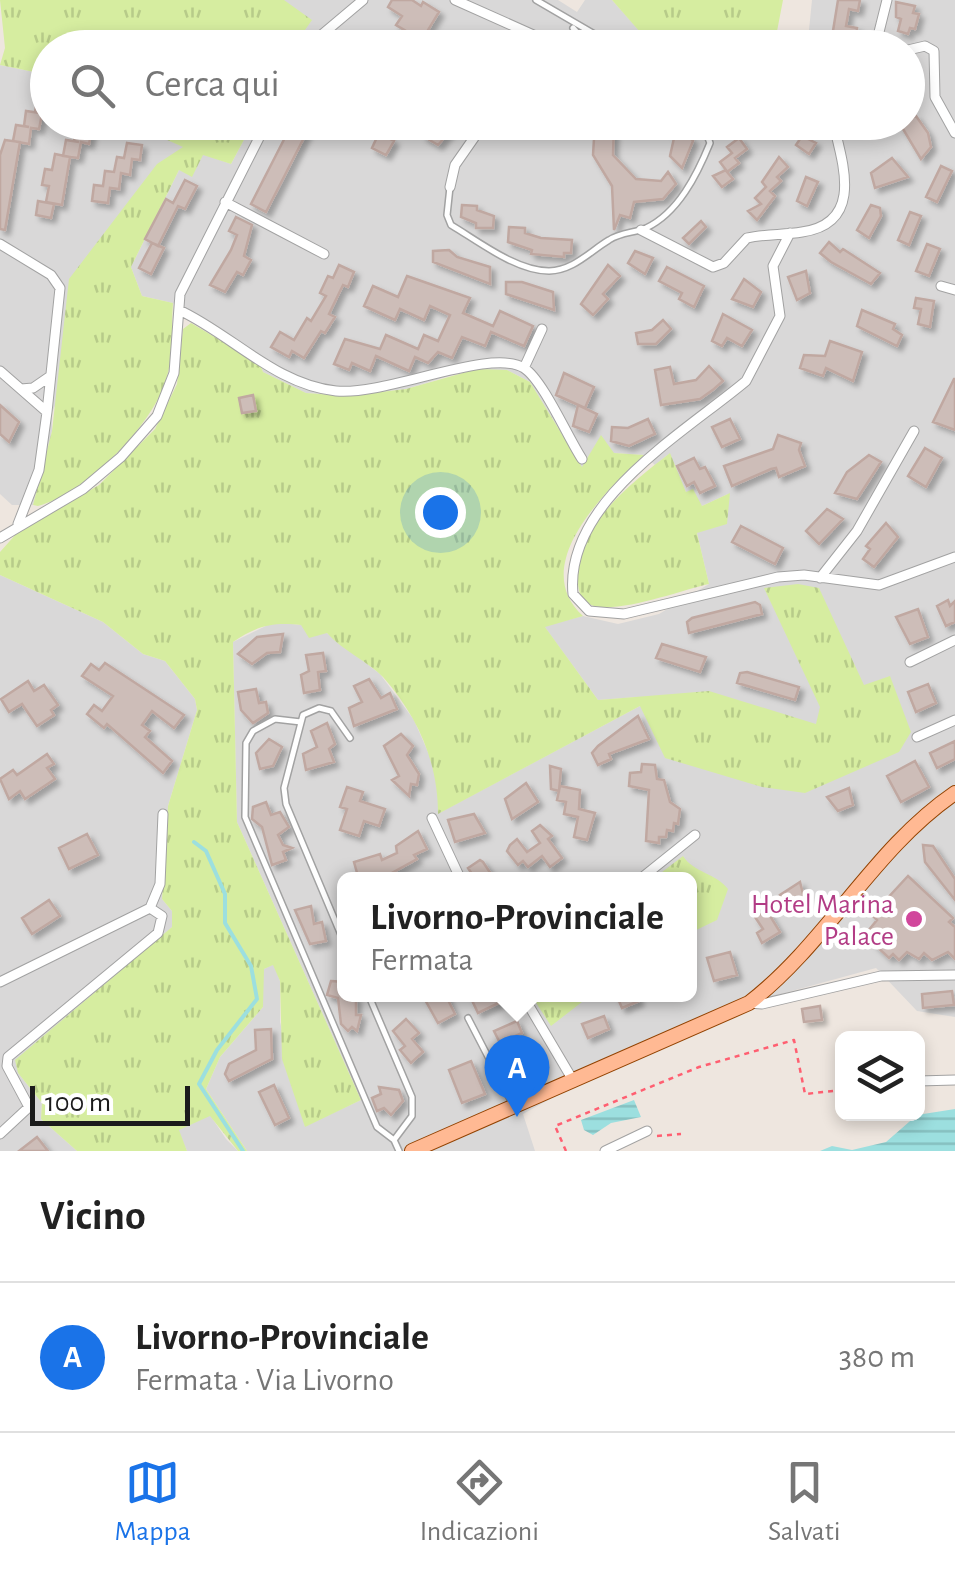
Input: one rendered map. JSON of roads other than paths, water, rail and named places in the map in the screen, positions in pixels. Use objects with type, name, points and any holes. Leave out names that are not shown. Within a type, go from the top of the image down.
[{"type":"main road","points":[[412,1151],[749,1003],[794,964],[901,841],[955,793]]},
{"type":"street","points":[[327,30],[363,0]]},
{"type":"street","points":[[454,0],[522,30]]},
{"type":"street","points":[[880,30],[887,0]]},
{"type":"street","points":[[925,46],[934,51],[936,98],[955,133]]},
{"type":"street","points":[[0,538],[18,524],[83,490],[152,422],[174,372],[180,294],[258,140]]},
{"type":"street","points":[[450,187],[454,165],[472,140]]},
{"type":"street","points":[[642,230],[712,266],[724,262],[747,238],[828,224],[842,208],[848,185],[837,140]]},
{"type":"street","points":[[225,202],[324,254]]},
{"type":"street","points":[[790,233],[772,266],[780,316],[756,364],[730,394],[618,487],[593,516],[574,561],[573,594],[589,611],[624,614],[778,577],[879,585],[955,557]]},
{"type":"street","points":[[0,244],[51,275],[60,288],[39,470],[18,524]]},
{"type":"street","points":[[941,286],[955,290]]},
{"type":"street","points":[[179,310],[279,372],[338,391],[414,382],[496,360],[524,368],[582,460]]},
{"type":"street","points":[[524,368],[542,328]]},
{"type":"street","points":[[0,370],[47,412]]},
{"type":"street","points":[[20,389],[33,388],[50,376]]},
{"type":"street","points":[[820,578],[858,531],[914,431]]},
{"type":"street","points":[[910,662],[955,640]]},
{"type":"street","points":[[916,738],[955,720]]},
{"type":"street","points":[[0,982],[150,908],[160,884],[163,814]]},
{"type":"street","points":[[432,818],[456,872]]},
{"type":"street","points":[[648,872],[695,835]]},
{"type":"street","points":[[0,1134],[29,1108],[7,1066],[8,1057],[158,933],[162,916],[150,908]]},
{"type":"street","points":[[749,1003],[762,1004],[881,976],[955,975]]},
{"type":"street","points":[[527,1002],[574,1082]]},
{"type":"street","points":[[925,1081],[955,1080]]},
{"type":"street","points":[[605,1151],[648,1134]]},
{"type":"lane","points":[[536,0],[574,30]]},
{"type":"lane","points":[[563,20],[583,30]]},
{"type":"lane","points":[[450,187],[447,215],[451,225],[510,258],[545,271],[574,265],[611,238],[642,230],[679,201],[709,140]]},
{"type":"lane","points":[[337,925],[286,804],[284,788],[301,722],[311,710],[326,709],[350,738]]},
{"type":"lane","points":[[301,722],[274,719],[253,732],[246,743],[245,818],[378,1127],[394,1140],[398,1151]]},
{"type":"lane","points":[[371,1002],[414,1109],[394,1140]]},
{"type":"lane","points":[[468,1018],[514,1108]]},
{"type":"water","points":[[634,1100],[641,1117],[611,1123],[593,1135],[584,1130],[581,1120]]},
{"type":"water","points":[[955,1109],[955,1151],[820,1151],[832,1146],[852,1150],[886,1142],[910,1121],[925,1121],[925,1114]]},
{"type":"waterway","points":[[194,842],[206,851],[225,894],[225,923],[251,966],[257,999],[217,1050],[199,1084],[243,1151]]},
{"type":"place","name":"Hotel Marina Palace","points":[[914,919]]},
{"type":"place","name":"Livorno-Provinciale","points":[[517,1117]]}]
